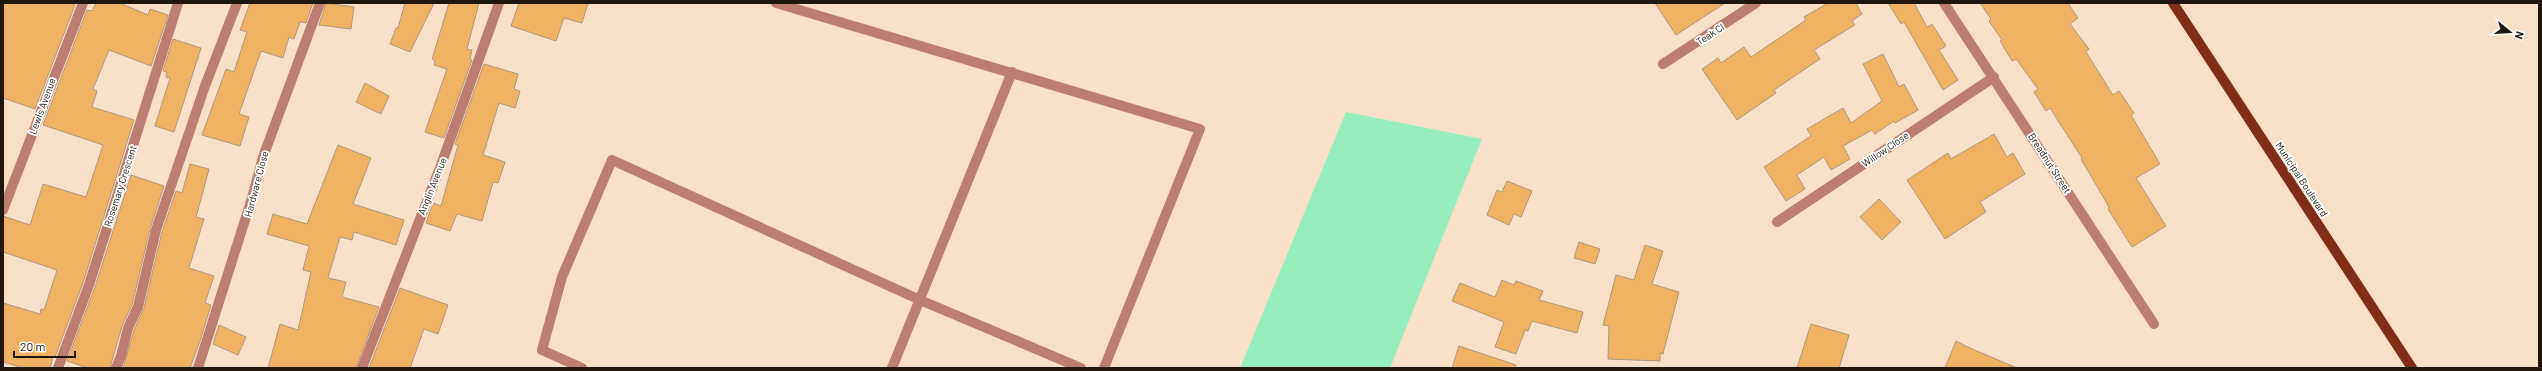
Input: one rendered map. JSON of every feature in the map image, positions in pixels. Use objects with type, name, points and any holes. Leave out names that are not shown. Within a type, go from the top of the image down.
[{"type":"main road","name":"Municipal Boulevard","points":[[2173,3],[2412,368]]},
{"type":"street","name":"Lewis Avenue","points":[[3,210],[83,3]]},
{"type":"street","name":"Rosemary Crescent","points":[[58,368],[89,285],[178,3]]},
{"type":"street","points":[[116,368],[121,356],[128,328],[138,307],[161,216],[205,86],[237,3]]},
{"type":"street","name":"Hardware Close","points":[[198,368],[250,205],[265,150],[320,3]]},
{"type":"street","name":"Anglin Avenue","points":[[362,368],[441,165],[499,3]]},
{"type":"street","points":[[776,3],[1200,129],[1104,368]]},
{"type":"street","name":"Teak Cl","points":[[1663,64],[1756,3]]},
{"type":"street","name":"Breadnut Street","points":[[1944,3],[1994,77],[2154,324]]},
{"type":"street","points":[[892,368],[1012,72]]},
{"type":"street","name":"Willow Close","points":[[1777,222],[1994,77]]},
{"type":"street","points":[[582,368],[542,350],[562,277],[612,160],[920,300],[1081,368]]},
{"type":"green space","points":[[1346,112],[1482,139],[1390,368],[1240,368]]},
{"type":"building","points":[[3,3],[68,3],[75,5],[35,109],[3,98]]},
{"type":"building","points":[[96,3],[120,3],[148,15],[150,9],[168,15],[151,66],[109,50],[93,89],[97,91],[92,107],[134,120],[83,283],[55,357],[53,357],[50,368],[23,368],[3,362],[3,303],[40,314],[41,309],[44,310],[57,270],[3,252],[3,216],[30,225],[43,184],[86,197],[103,145],[43,125],[87,10],[92,11]]},
{"type":"building","points":[[250,3],[313,3],[306,23],[300,22],[294,39],[289,37],[283,58],[261,51],[239,114],[249,117],[240,146],[202,135],[226,69],[234,72],[247,32],[240,30]]},
{"type":"building","points":[[326,3],[354,7],[351,29],[319,25]]},
{"type":"building","points":[[405,3],[434,3],[410,52],[390,44],[396,28],[398,28]]},
{"type":"building","points":[[449,3],[479,3],[467,49],[472,50],[470,59],[472,60],[444,138],[425,132],[447,69],[434,65],[435,61],[432,59]]},
{"type":"building","points":[[519,3],[588,3],[582,23],[564,18],[556,41],[511,26]]},
{"type":"building","points":[[1655,3],[1725,3],[1676,35]]},
{"type":"building","points":[[1828,3],[1856,3],[1862,14],[1852,21],[1855,25],[1814,50],[1820,59],[1774,90],[1776,93],[1737,120],[1702,69],[1718,58],[1721,63],[1744,47],[1751,57],[1806,20],[1804,17]]},
{"type":"building","points":[[1888,3],[1914,3],[1927,27],[1932,24],[1946,46],[1939,50],[1958,80],[1943,90],[1904,22],[1901,24]]},
{"type":"building","points":[[1980,3],[2068,3],[2078,18],[2070,24],[2089,49],[2086,52],[2113,95],[2119,91],[2134,113],[2131,115],[2160,164],[2136,178],[2166,226],[2132,247],[2108,209],[2109,207],[2081,159],[2082,158],[2050,108],[2046,111],[2034,92],[2038,89],[2016,59],[2012,61],[2000,41],[2002,40],[1989,21],[1991,19]]},
{"type":"building","points":[[173,39],[201,48],[174,132],[155,126],[170,78],[166,77],[167,72],[163,71]]},
{"type":"building","points":[[1883,54],[1899,87],[1904,84],[1918,110],[1895,123],[1894,121],[1875,134],[1872,130],[1843,146],[1850,159],[1831,170],[1824,157],[1797,175],[1805,189],[1786,201],[1764,167],[1811,136],[1807,129],[1843,108],[1851,123],[1882,101],[1863,64]]},
{"type":"building","points":[[484,64],[518,74],[514,89],[520,91],[515,108],[499,103],[483,155],[505,162],[498,183],[493,182],[482,221],[457,214],[450,231],[426,223],[433,203],[441,206],[458,145],[455,144]]},
{"type":"building","points":[[365,83],[389,96],[381,114],[356,102]]},
{"type":"building","points":[[1994,134],[2007,157],[2013,153],[2025,174],[1980,202],[1986,212],[1945,239],[1907,180],[1948,153],[1951,159]]},
{"type":"building","points":[[338,145],[371,158],[353,204],[404,220],[396,245],[354,232],[352,240],[340,237],[328,278],[346,282],[342,297],[379,307],[356,368],[268,368],[280,324],[298,330],[311,272],[303,270],[309,246],[267,234],[273,214],[307,224]]},
{"type":"building","points":[[190,164],[209,169],[196,217],[204,219],[189,268],[214,276],[205,303],[211,305],[201,338],[190,368],[123,368],[134,330],[144,308],[162,232],[176,191],[182,193]]},
{"type":"building","points":[[131,175],[164,186],[150,229],[132,305],[122,326],[110,368],[88,368],[67,361],[95,287]]},
{"type":"building","points":[[1507,181],[1532,191],[1521,217],[1514,214],[1509,225],[1487,215],[1497,190],[1502,192]]},
{"type":"building","points":[[1879,199],[1901,222],[1882,240],[1860,217]]},
{"type":"building","points":[[1579,242],[1600,249],[1595,264],[1574,258]]},
{"type":"building","points":[[1645,245],[1663,251],[1652,284],[1679,292],[1663,354],[1660,353],[1660,361],[1608,359],[1609,326],[1603,325],[1616,275],[1634,280]]},
{"type":"building","points":[[1502,280],[1514,285],[1516,281],[1543,291],[1539,300],[1583,312],[1577,333],[1532,321],[1528,331],[1525,330],[1516,354],[1495,347],[1504,322],[1452,301],[1460,283],[1495,297]]},
{"type":"building","points":[[400,288],[448,305],[438,334],[424,329],[410,368],[369,368]]},
{"type":"building","points":[[1811,324],[1849,335],[1839,368],[1797,368]]},
{"type":"building","points":[[219,325],[246,337],[238,355],[213,344]]},
{"type":"building","points":[[1956,341],[1970,348],[2017,368],[1945,368]]},
{"type":"building","points":[[1459,346],[1516,365],[1515,368],[1452,368]]}]
